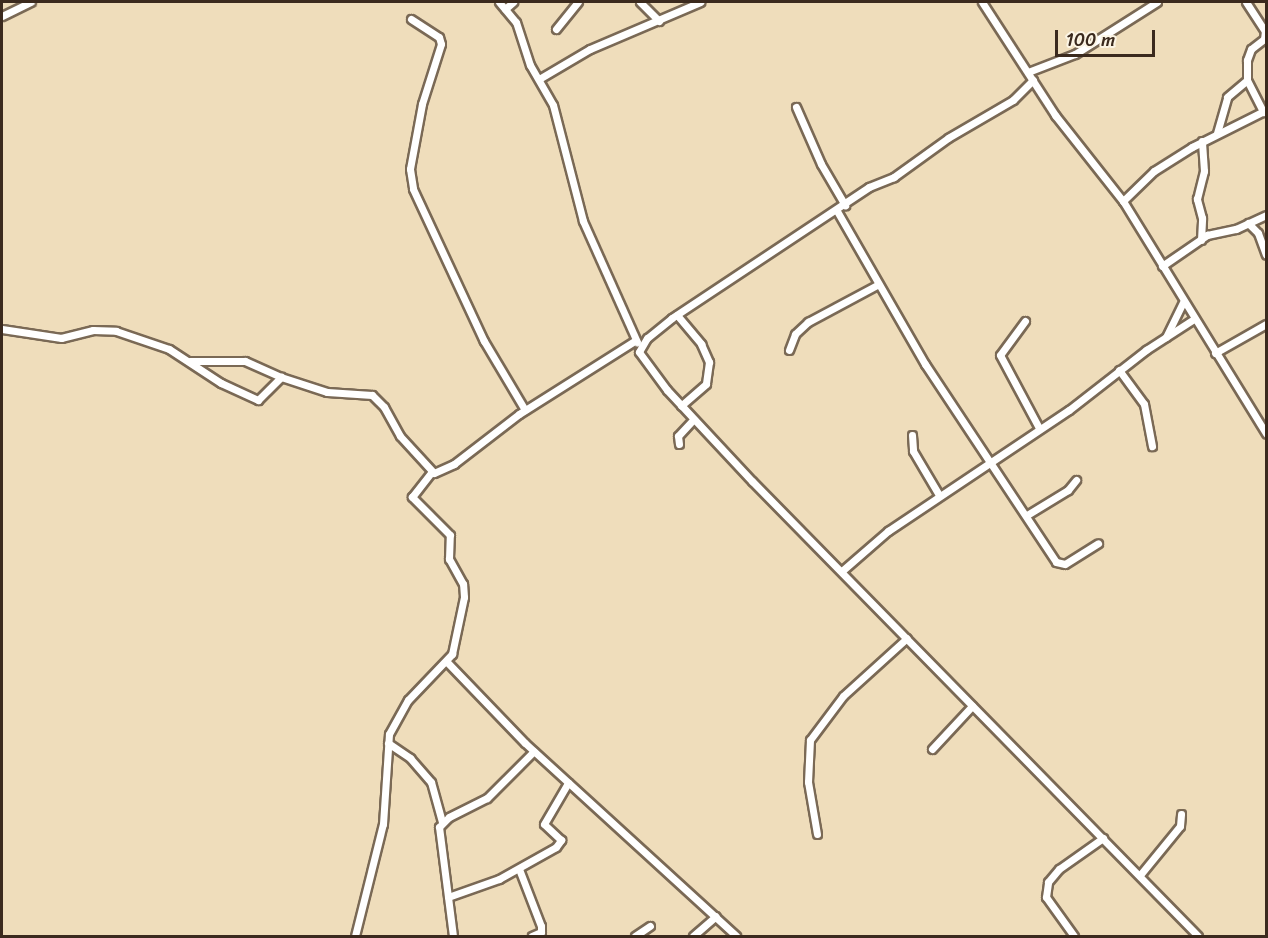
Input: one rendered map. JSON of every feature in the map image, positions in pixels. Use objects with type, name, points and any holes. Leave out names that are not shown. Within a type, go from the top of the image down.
[{"type":"street","points":[[2,16],[31,2]]},
{"type":"street","points":[[499,2],[516,22],[539,79],[553,105],[583,221],[646,366],[693,420],[843,570],[972,706],[1198,936]]},
{"type":"street","points":[[505,9],[513,2]]},
{"type":"street","points":[[556,29],[578,2]]},
{"type":"street","points":[[640,2],[659,21]]},
{"type":"street","points":[[539,79],[590,49],[659,21],[697,2]]},
{"type":"street","points":[[982,2],[1054,115],[1123,201],[1194,320],[1266,433]]},
{"type":"street","points":[[1028,72],[1083,50],[1156,2]]},
{"type":"street","points":[[1123,201],[1154,171],[1202,141],[1265,111],[1247,80],[1250,52],[1261,43],[1265,32],[1246,2]]},
{"type":"street","points":[[411,19],[439,37],[441,44],[422,104],[410,170],[412,189],[484,341],[525,410]]},
{"type":"street","points":[[355,936],[383,824],[388,743],[396,717],[408,700],[447,662],[456,641],[465,590],[448,559],[450,535],[412,497],[431,473],[454,464],[525,410],[638,344],[677,315],[845,205],[1013,100],[1033,80]]},
{"type":"street","points":[[1217,133],[1227,98],[1247,80]]},
{"type":"street","points":[[796,107],[821,164],[845,205]]},
{"type":"street","points":[[1201,240],[1202,218],[1197,199],[1204,171],[1202,141]]},
{"type":"street","points":[[837,211],[878,285],[989,460],[1060,566],[1098,543]]},
{"type":"street","points":[[1162,266],[1201,240],[1266,214]]},
{"type":"street","points":[[1248,223],[1258,232],[1266,255]]},
{"type":"street","points":[[789,350],[795,334],[808,322],[878,285]]},
{"type":"street","points":[[1166,337],[1183,302]]},
{"type":"street","points":[[677,315],[701,344],[709,362],[706,384],[681,406]]},
{"type":"street","points":[[843,570],[862,550],[939,495],[989,460],[1069,410],[1119,370],[1194,320]]},
{"type":"street","points":[[1025,321],[1000,355],[1039,428]]},
{"type":"street","points":[[1215,353],[1266,324]]},
{"type":"street","points":[[2,329],[61,338],[93,330],[116,331],[190,361],[222,383],[258,400],[281,377]]},
{"type":"street","points":[[190,361],[245,362],[318,390],[365,394],[377,398],[400,436],[431,473]]},
{"type":"street","points":[[1119,370],[1144,405],[1152,446]]},
{"type":"street","points":[[679,444],[678,436],[693,420]]},
{"type":"street","points":[[912,435],[913,451],[939,495]]},
{"type":"street","points":[[1027,515],[1068,490],[1076,480]]},
{"type":"street","points":[[817,834],[808,782],[810,740],[843,696],[907,638]]},
{"type":"street","points":[[447,662],[534,751],[716,916],[734,936]]},
{"type":"street","points":[[932,749],[972,706]]},
{"type":"street","points":[[388,743],[410,758],[431,782],[442,822],[440,853],[453,936]]},
{"type":"street","points":[[442,822],[487,798],[534,751]]},
{"type":"street","points":[[448,897],[519,869],[560,842],[544,824],[568,783]]},
{"type":"street","points":[[1140,875],[1180,826],[1180,814]]},
{"type":"street","points":[[1074,936],[1046,897],[1048,882],[1103,838]]},
{"type":"street","points":[[519,869],[541,926],[541,932],[532,936]]},
{"type":"street","points":[[693,936],[716,916]]},
{"type":"street","points":[[635,936],[650,926]]}]
